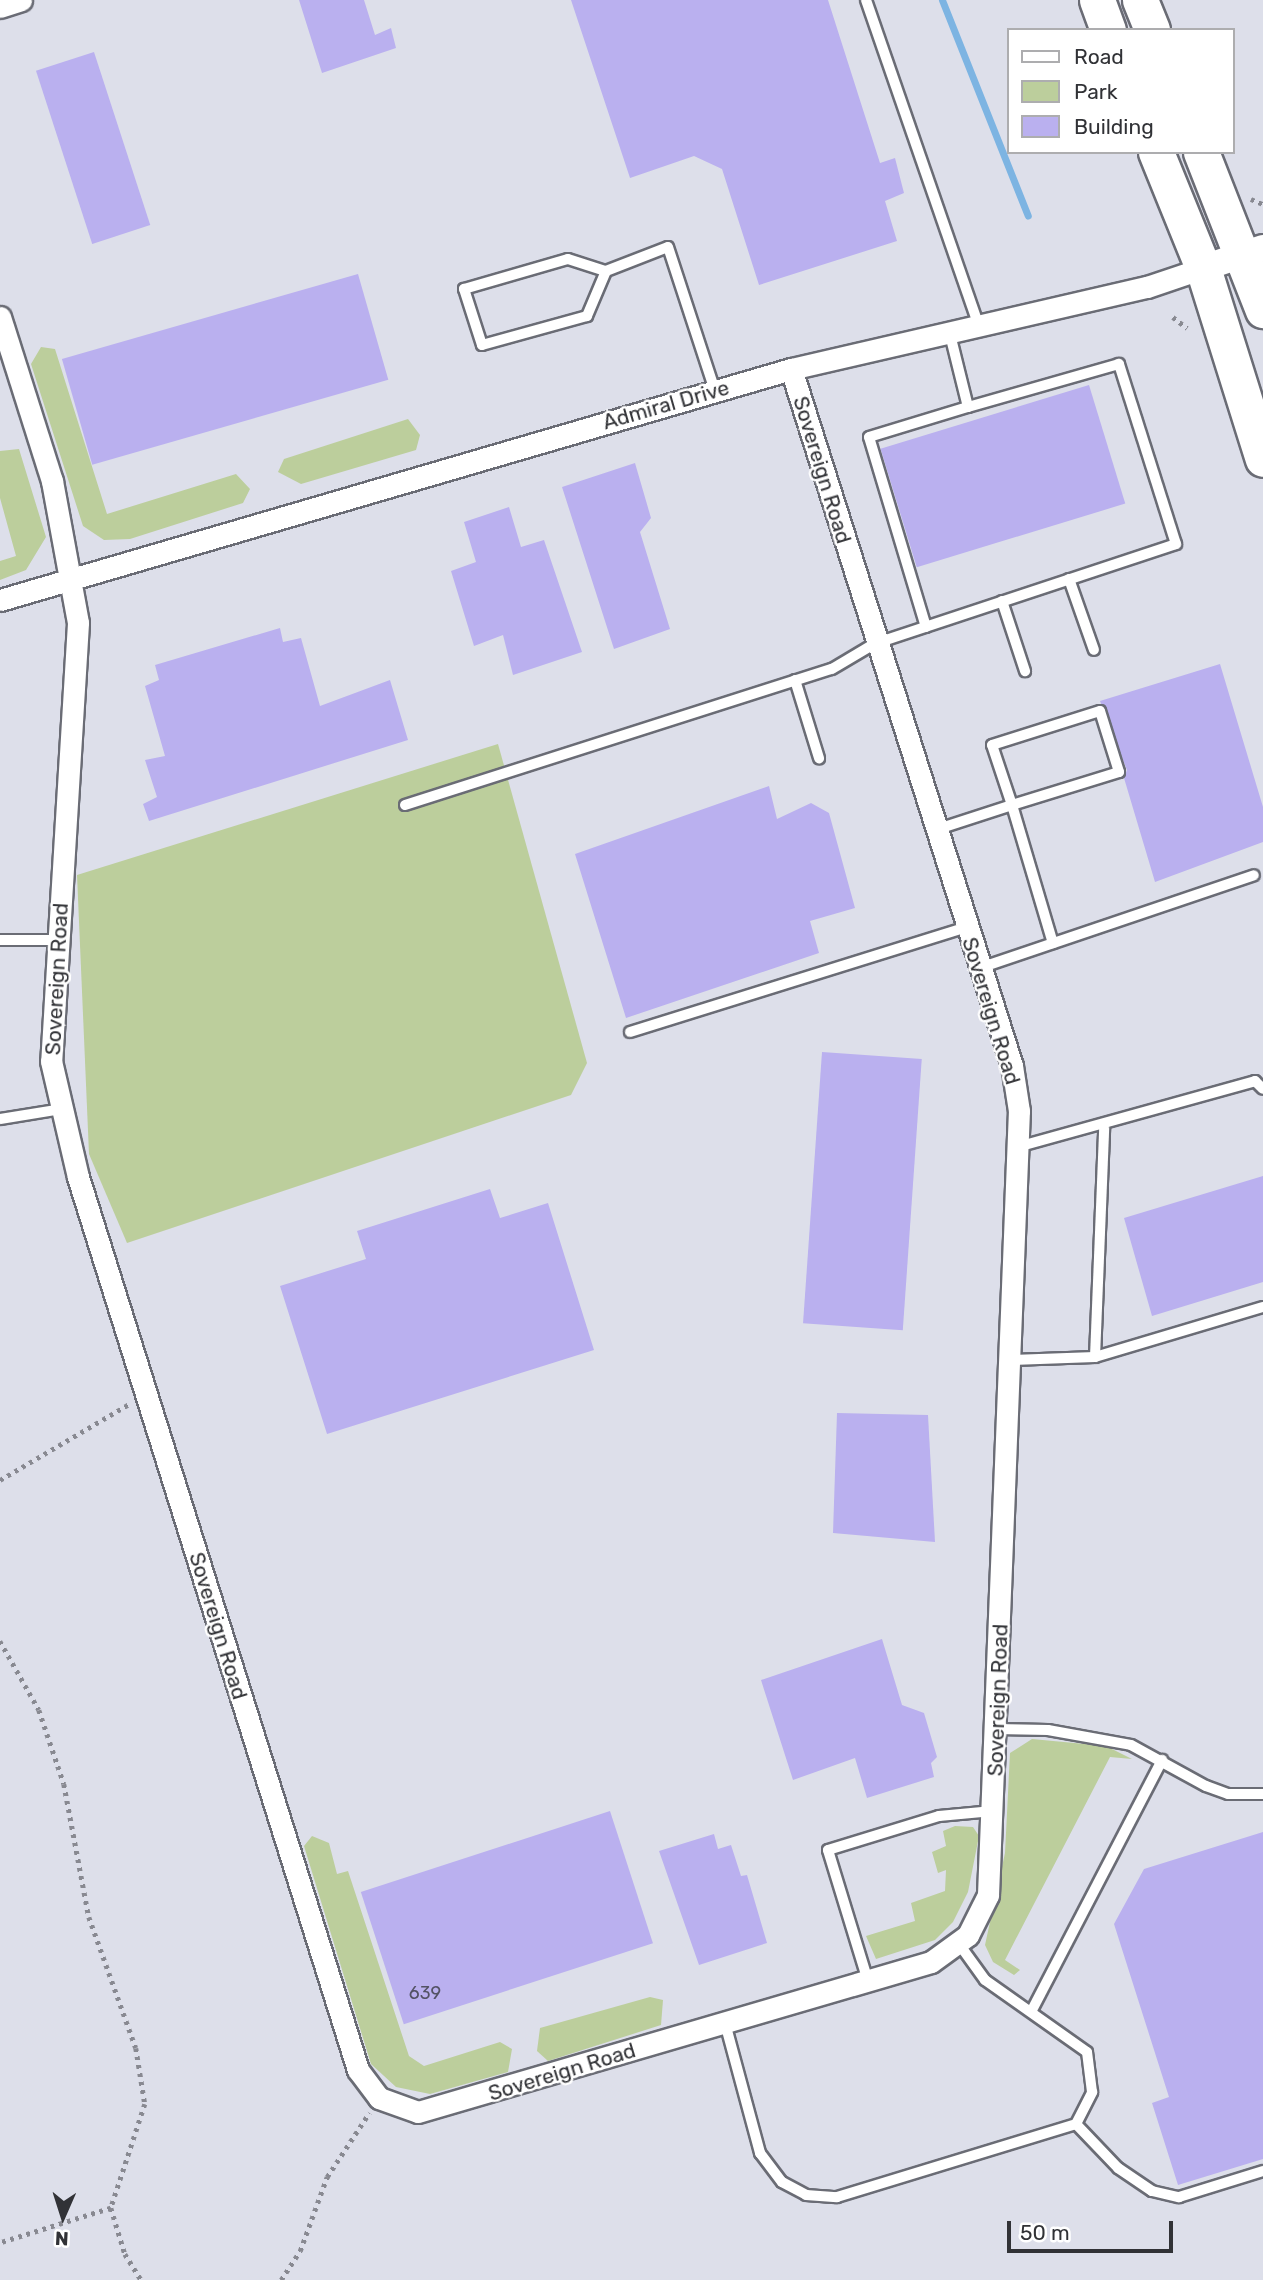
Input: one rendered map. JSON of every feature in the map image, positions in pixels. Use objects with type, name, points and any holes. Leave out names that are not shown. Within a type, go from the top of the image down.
[{"type":"highway","points":[[1097,0],[1107,28]]},
{"type":"highway","points":[[1140,0],[1151,28]]},
{"type":"highway","points":[[1158,154],[1203,268],[1263,459]]},
{"type":"highway","points":[[1202,154],[1253,252],[1263,310]]},
{"type":"street","points":[[0,7],[21,0]]},
{"type":"street","name":"Admiral Drive","points":[[0,600],[791,369],[979,327],[1203,268],[1253,252]]},
{"type":"street","name":"Sovereign Road","points":[[0,317],[52,481],[73,578],[78,623],[51,1061],[62,1109],[147,1399],[358,2070],[379,2098],[397,2108],[429,2112],[931,1962],[959,1944],[988,1895],[1021,1146],[1012,1066],[874,644],[791,369]]},
{"type":"lane","points":[[866,0],[979,327]]},
{"type":"lane","points":[[606,271],[587,316],[482,345],[464,289],[568,259],[606,271],[668,247],[715,391]]},
{"type":"lane","points":[[950,334],[968,407]]},
{"type":"lane","points":[[405,805],[832,669],[874,644],[926,627],[1002,601],[1176,544],[1119,364],[869,437],[926,627]]},
{"type":"lane","points":[[1069,579],[1094,650]]},
{"type":"lane","points":[[1002,601],[1025,671]]},
{"type":"lane","points":[[796,680],[819,758]]},
{"type":"lane","points":[[934,830],[1012,805],[1118,772],[1100,712],[992,745],[1012,805],[1053,943]]},
{"type":"lane","points":[[980,968],[1254,875]]},
{"type":"lane","points":[[630,1032],[967,928]]},
{"type":"lane","points":[[0,940],[59,940]]},
{"type":"lane","points":[[1021,1146],[1104,1128],[1255,1081],[1263,1088]]},
{"type":"lane","points":[[0,1119],[62,1109]]},
{"type":"lane","points":[[1096,1357],[1104,1128]]},
{"type":"lane","points":[[1012,1360],[1096,1357],[1263,1307]]},
{"type":"lane","points":[[997,1730],[1089,1735],[1162,1760],[1228,1794],[1263,1794]]},
{"type":"lane","points":[[1032,2010],[1162,1760]]},
{"type":"lane","points":[[868,1980],[828,1850],[939,1816],[993,1811]]},
{"type":"lane","points":[[725,2023],[760,2153],[782,2182],[806,2195],[837,2197],[1076,2124],[1090,2105],[1092,2065],[1077,2041],[985,1980],[959,1944]]},
{"type":"lane","points":[[1076,2124],[1118,2168],[1152,2191],[1179,2197],[1263,2171]]},
{"type":"path","points":[[1172,317],[1188,328]]},
{"type":"path","points":[[0,1480],[113,1409],[147,1399]]},
{"type":"path","points":[[0,1641],[39,1710],[64,1784],[89,1917],[136,2048],[145,2104],[111,2208],[124,2254],[141,2280]]},
{"type":"path","points":[[281,2280],[300,2251],[327,2177],[379,2098]]},
{"type":"path","points":[[0,2243],[111,2208]]},
{"type":"green space","points":[[41,347],[55,349],[107,514],[236,474],[250,489],[243,503],[130,539],[104,540],[83,526],[31,364]]},
{"type":"green space","points":[[408,419],[420,435],[416,450],[301,484],[278,472],[284,459]]},
{"type":"green space","points":[[19,449],[46,537],[26,570],[0,580],[0,561],[16,556],[0,498],[0,451]]},
{"type":"green space","points":[[498,744],[587,1063],[571,1095],[127,1243],[89,1154],[77,875]]},
{"type":"green space","points":[[1032,1739],[1106,1746],[1132,1759],[1110,1757],[1005,1960],[1020,1970],[1014,1975],[993,1962],[985,1945],[1005,1853],[1010,1753]]},
{"type":"green space","points":[[955,1826],[973,1827],[979,1836],[968,1892],[953,1922],[935,1940],[876,1959],[866,1936],[915,1921],[911,1903],[945,1891],[946,1870],[938,1873],[932,1852],[946,1846],[943,1831]]},
{"type":"green space","points":[[312,1836],[329,1843],[337,1874],[348,1871],[409,2056],[424,2066],[500,2042],[512,2049],[508,2072],[430,2094],[396,2087],[371,2064],[304,1846]]},
{"type":"green space","points":[[650,1997],[663,2000],[661,2025],[548,2061],[537,2051],[540,2028]]},
{"type":"building","points":[[299,0],[364,0],[375,35],[391,28],[396,48],[322,73]]},
{"type":"building","points":[[571,0],[828,0],[880,163],[895,158],[904,193],[885,201],[897,241],[759,285],[722,169],[694,156],[630,178]]},
{"type":"building","points":[[94,52],[150,225],[92,244],[36,71]]},
{"type":"building","points":[[358,274],[388,380],[92,465],[62,359]]},
{"type":"building","points":[[1089,385],[1125,504],[917,567],[881,449]]},
{"type":"building","points":[[635,463],[651,518],[640,532],[670,629],[614,649],[562,487]]},
{"type":"building","points":[[509,507],[521,547],[544,540],[582,652],[513,675],[503,635],[474,646],[451,571],[476,562],[464,522]]},
{"type":"building","points":[[280,628],[283,642],[301,638],[320,706],[390,680],[408,740],[149,821],[143,804],[157,797],[145,760],[165,756],[145,686],[159,680],[155,665]]},
{"type":"building","points":[[1220,664],[1263,807],[1263,842],[1155,882],[1124,778],[1127,770],[1100,701]]},
{"type":"building","points":[[769,786],[777,819],[811,803],[829,813],[855,908],[810,921],[819,953],[626,1018],[575,854]]},
{"type":"building","points":[[822,1052],[922,1059],[903,1330],[803,1323]]},
{"type":"building","points":[[1263,1176],[1263,1282],[1152,1316],[1124,1218]]},
{"type":"building","points":[[490,1189],[500,1218],[548,1203],[594,1350],[327,1434],[280,1286],[366,1259],[357,1231]]},
{"type":"building","points":[[837,1413],[928,1415],[935,1542],[833,1533]]},
{"type":"building","points":[[882,1639],[902,1705],[924,1713],[937,1757],[931,1763],[934,1777],[867,1798],[855,1758],[793,1780],[761,1680]]},
{"type":"building","points":[[610,1811],[653,1943],[404,2024],[361,1892]]},
{"type":"building","points":[[1263,1832],[1263,2159],[1178,2185],[1152,2103],[1169,2097],[1114,1924],[1144,1869]]},
{"type":"building","points":[[714,1834],[718,1849],[731,1845],[741,1876],[747,1875],[767,1943],[699,1965],[659,1851]]},
{"type":"waterway","points":[[942,0],[1028,216]]}]
